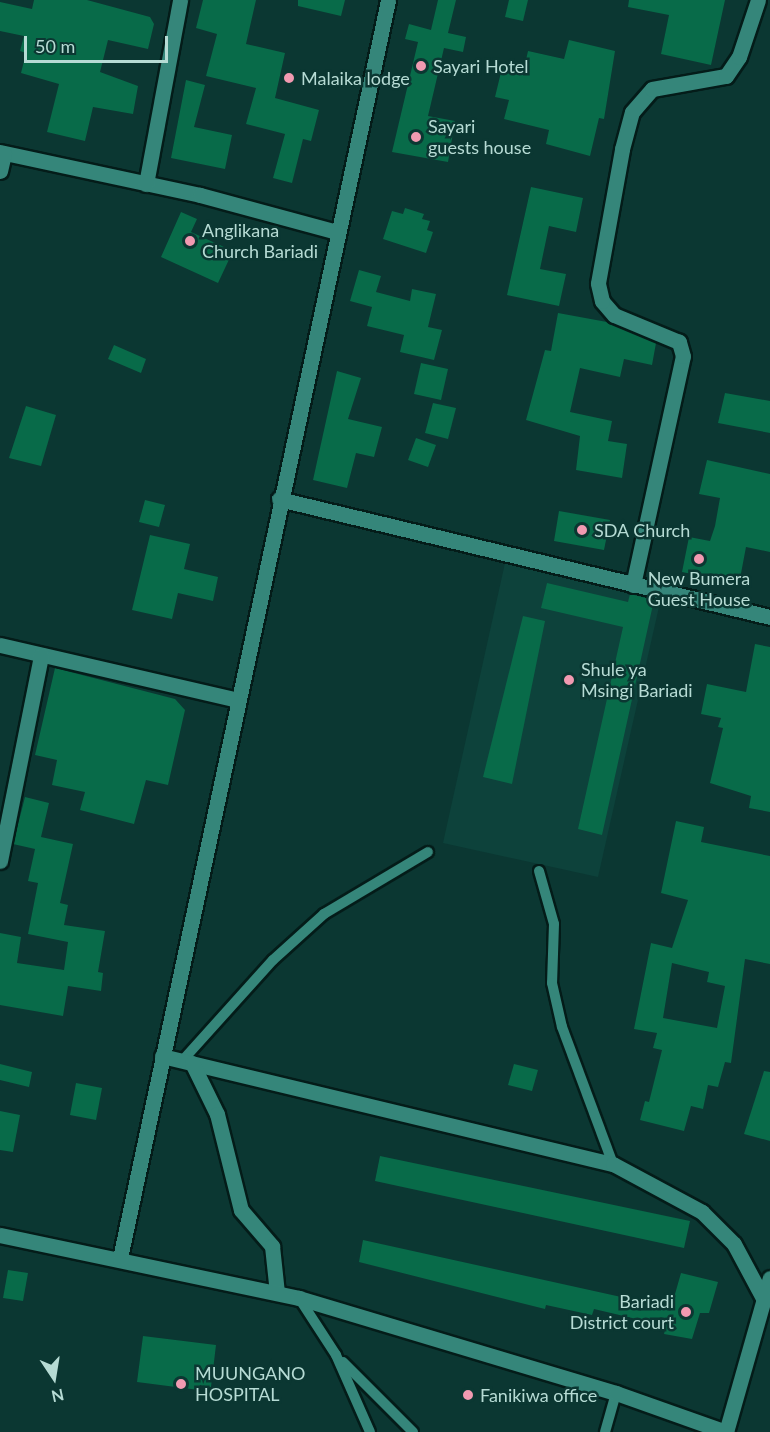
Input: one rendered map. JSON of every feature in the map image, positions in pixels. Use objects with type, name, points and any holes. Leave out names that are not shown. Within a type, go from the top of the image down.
[{"type":"street","points":[[146,184],[180,0]]},
{"type":"street","points":[[120,1258],[279,499],[388,0]]},
{"type":"street","points":[[633,585],[683,356],[679,342],[614,315],[602,301],[598,283],[622,149],[632,112],[652,89],[726,76],[739,57],[758,0]]},
{"type":"street","points":[[0,171],[2,153],[146,184],[337,232]]},
{"type":"street","points":[[279,499],[770,617]]},
{"type":"street","points":[[0,645],[238,700]]},
{"type":"street","points":[[0,861],[41,655]]},
{"type":"street","points":[[162,1056],[613,1164],[702,1212],[734,1244],[764,1300]]},
{"type":"street","points":[[187,1062],[217,1114],[241,1210],[272,1246],[277,1293]]},
{"type":"street","points":[[0,1235],[120,1258],[299,1298],[616,1393],[726,1432],[770,1278]]},
{"type":"lane","points":[[187,1062],[273,960],[324,914],[428,852]]},
{"type":"lane","points":[[539,871],[554,924],[552,983],[562,1027],[613,1164]]},
{"type":"lane","points":[[299,1298],[336,1355],[370,1432]]},
{"type":"lane","points":[[336,1355],[413,1432]]},
{"type":"lane","points":[[605,1432],[616,1393]]},
{"type":"shaded area","points":[[505,563],[661,598],[598,877],[443,843]]},
{"type":"building","points":[[34,0],[87,0],[150,17],[154,24],[148,49],[108,40],[100,72],[138,86],[133,114],[93,107],[85,141],[47,132],[59,84],[21,73],[26,53],[20,51],[24,36],[0,31],[0,2],[32,9]]},
{"type":"building","points":[[203,0],[256,0],[246,44],[285,53],[275,98],[319,110],[311,141],[303,139],[292,183],[273,178],[285,134],[246,124],[256,88],[206,76],[217,34],[196,28]]},
{"type":"building","points":[[298,0],[345,0],[341,16],[298,6]]},
{"type":"building","points":[[438,0],[456,0],[448,33],[466,37],[463,52],[444,48],[428,116],[455,121],[448,162],[392,152],[418,42],[405,39],[409,24],[431,30]]},
{"type":"building","points":[[509,0],[528,0],[523,21],[505,17]]},
{"type":"building","points":[[629,0],[725,0],[711,65],[661,54],[669,15],[628,7]]},
{"type":"building","points":[[569,40],[615,51],[604,119],[599,118],[590,156],[546,144],[549,130],[504,119],[509,100],[495,97],[503,64],[524,69],[528,51],[564,59]]},
{"type":"building","points":[[186,80],[205,85],[194,127],[232,135],[225,169],[171,158]]},
{"type":"building","points":[[531,187],[583,198],[576,232],[549,226],[540,269],[566,274],[559,306],[507,295]]},
{"type":"building","points":[[405,208],[424,214],[422,219],[430,221],[427,230],[433,232],[426,253],[383,239],[392,211],[403,214]]},
{"type":"building","name":"Anglikana Church Bariadi","points":[[181,212],[197,219],[191,232],[233,251],[218,283],[161,257]]},
{"type":"building","points":[[359,270],[381,276],[376,292],[410,301],[412,289],[436,294],[428,327],[442,330],[434,360],[400,352],[404,335],[367,326],[372,307],[350,301]]},
{"type":"building","points":[[558,313],[607,322],[656,343],[652,365],[624,359],[620,377],[580,368],[570,412],[612,421],[608,441],[627,444],[622,478],[576,470],[580,436],[526,420],[545,350],[551,351]]},
{"type":"building","points":[[114,345],[146,359],[141,373],[108,359]]},
{"type":"building","points":[[421,363],[448,369],[441,400],[414,394]]},
{"type":"building","points":[[337,371],[361,378],[348,419],[382,427],[374,457],[356,453],[347,488],[313,480]]},
{"type":"building","points":[[725,393],[770,401],[770,433],[718,423]]},
{"type":"building","points":[[433,403],[456,408],[448,439],[425,433]]},
{"type":"building","points":[[26,406],[56,415],[41,466],[9,458]]},
{"type":"building","points":[[416,438],[436,445],[428,467],[408,460]]},
{"type":"building","points":[[707,460],[770,474],[770,552],[746,547],[739,584],[682,572],[689,537],[710,541],[715,526],[720,498],[699,494]]},
{"type":"building","points":[[145,500],[165,505],[159,527],[139,522]]},
{"type":"building","name":"SDA Church","points":[[559,511],[610,520],[604,550],[554,541]]},
{"type":"building","points":[[150,535],[190,544],[184,569],[218,577],[213,601],[178,593],[172,619],[132,610]]},
{"type":"building","points":[[547,583],[628,602],[630,594],[654,600],[602,835],[578,829],[623,627],[541,608]]},
{"type":"building","points":[[523,616],[545,621],[512,784],[483,777]]},
{"type":"building","points":[[755,644],[770,647],[770,812],[749,808],[751,796],[710,783],[723,728],[718,727],[721,718],[701,714],[707,684],[746,692]]},
{"type":"building","points":[[55,668],[175,699],[185,710],[168,785],[146,780],[134,824],[80,810],[85,792],[52,785],[57,760],[35,755]]},
{"type":"building","points":[[25,797],[49,803],[41,837],[73,844],[60,903],[68,905],[64,925],[105,931],[98,972],[103,973],[101,991],[68,986],[63,1016],[0,1005],[0,933],[21,937],[17,963],[64,970],[68,942],[28,934],[38,883],[28,881],[35,849],[13,844]]},
{"type":"building","points":[[676,821],[704,827],[701,842],[770,856],[770,964],[745,959],[731,1063],[725,1062],[718,1087],[708,1085],[703,1109],[691,1106],[684,1131],[640,1120],[645,1101],[649,1102],[662,1050],[653,1048],[657,1033],[634,1029],[651,943],[672,948],[688,900],[661,893]],"holes":[[[672,963],[709,972],[707,982],[725,986],[717,1028],[663,1018]]]},
{"type":"building","points":[[0,1064],[32,1072],[29,1087],[0,1080]]},
{"type":"building","points":[[514,1064],[538,1070],[532,1091],[508,1085]]},
{"type":"building","points":[[764,1071],[770,1072],[770,1141],[744,1134]]},
{"type":"building","points":[[76,1083],[102,1088],[96,1120],[70,1115]]},
{"type":"building","points":[[0,1111],[20,1115],[13,1152],[0,1150]]},
{"type":"building","points":[[380,1156],[690,1221],[684,1248],[375,1181]]},
{"type":"building","points":[[363,1240],[671,1308],[681,1273],[718,1282],[709,1313],[700,1313],[692,1339],[664,1334],[666,1326],[594,1309],[592,1315],[546,1305],[545,1309],[359,1262]]},
{"type":"building","points":[[8,1270],[28,1273],[23,1301],[3,1298]]},
{"type":"building","name":"MUUNGANO HOSPITAL","points":[[143,1336],[216,1345],[211,1387],[200,1385],[199,1390],[137,1382]]},
{"type":"place","name":"Sayari Hotel","points":[[421,66]]},
{"type":"place","name":"Malaika lodge","points":[[289,78]]},
{"type":"place","name":"Sayari guests house","points":[[416,137]]},
{"type":"place","name":"Anglikana Church Bariadi","points":[[190,241]]},
{"type":"place","name":"SDA Church","points":[[582,530]]},
{"type":"place","name":"New Bumera Guest House","points":[[699,559]]},
{"type":"place","name":"Shule ya Msingi Bariadi","points":[[569,680]]},
{"type":"place","name":"Bariadi District court","points":[[686,1312]]},
{"type":"place","name":"MUUNGANO HOSPITAL","points":[[181,1384]]},
{"type":"place","name":"Fanikiwa office","points":[[468,1395]]}]
